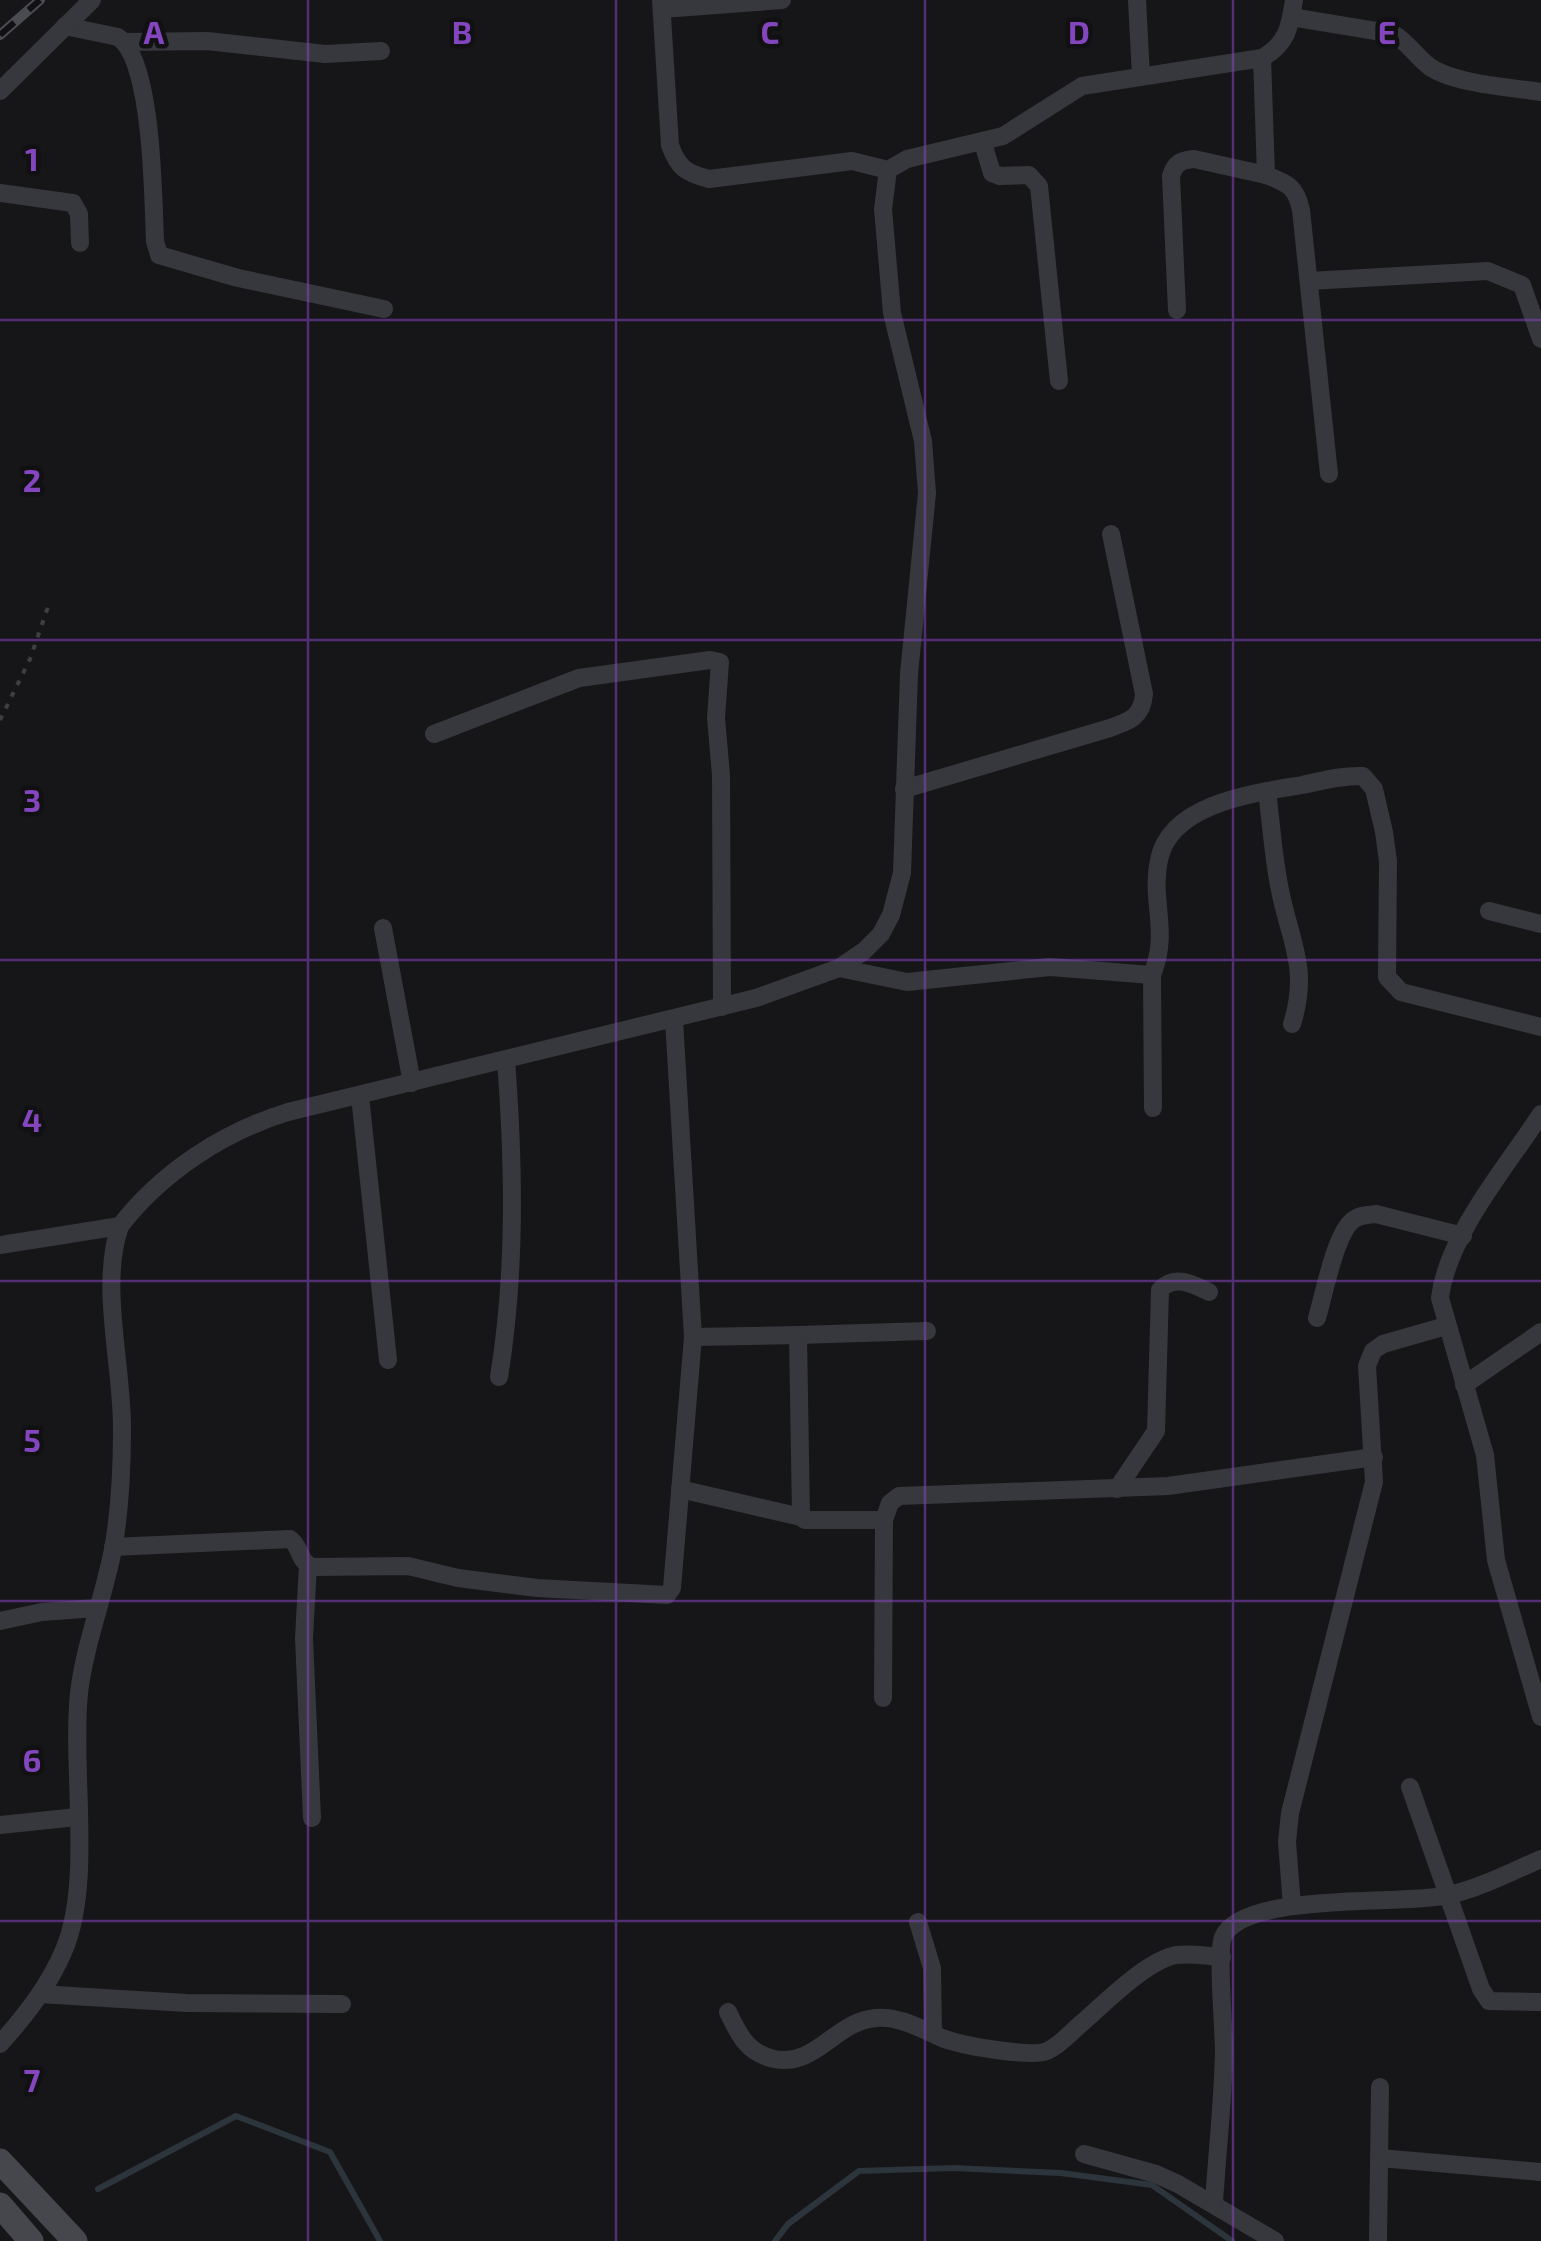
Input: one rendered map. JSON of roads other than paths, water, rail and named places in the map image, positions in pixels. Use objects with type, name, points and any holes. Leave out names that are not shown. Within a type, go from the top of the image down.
[{"type":"main road","points":[[0,2161],[75,2241]]},
{"type":"main road","points":[[0,2205],[31,2241]]},
{"type":"street","points":[[0,91],[92,0]]},
{"type":"street","points":[[782,0],[662,5],[670,145],[676,163],[687,173],[709,178],[852,161],[888,170],[907,160],[983,143],[1016,128],[1082,86],[1262,58],[1277,50],[1286,39],[1293,8],[1394,34],[1441,74],[1541,92]]},
{"type":"street","points":[[1137,0],[1141,76]]},
{"type":"street","points":[[65,26],[118,37],[126,42],[138,67],[152,177],[155,241],[160,255],[238,278],[384,309]]},
{"type":"street","points":[[126,42],[207,41],[325,54],[381,51]]},
{"type":"street","points":[[1262,58],[1266,175]]},
{"type":"street","points":[[983,143],[992,173],[1029,175],[1039,186],[1058,381]]},
{"type":"street","points":[[1178,310],[1174,166],[1182,160],[1194,159],[1290,183],[1297,192],[1330,474]]},
{"type":"street","points":[[0,2044],[40,1994],[65,1948],[72,1926],[77,1882],[79,1696],[96,1608],[113,1547],[122,1458],[123,1403],[113,1266],[120,1226],[190,1161],[226,1135],[288,1112],[674,1020],[797,985],[839,968],[864,951],[891,915],[902,873],[909,674],[926,526],[927,464],[892,313],[883,209],[888,170]]},
{"type":"street","points":[[0,193],[73,204],[79,214],[80,242]]},
{"type":"street","points":[[1309,281],[1488,271],[1522,285],[1541,338]]},
{"type":"street","points":[[904,788],[1110,728],[1132,720],[1142,708],[1144,694],[1112,534]]},
{"type":"street","points":[[434,734],[579,678],[710,660],[720,662],[716,718],[722,1007]]},
{"type":"street","points":[[1153,1108],[1152,975],[1162,942],[1158,858],[1179,826],[1215,805],[1268,791],[1363,776],[1374,789],[1386,847],[1387,977],[1392,986],[1401,992],[1541,1027]]},
{"type":"street","points":[[1268,791],[1278,880],[1301,979],[1292,1024]]},
{"type":"street","points":[[1489,911],[1541,924]]},
{"type":"street","points":[[384,928],[412,1083]]},
{"type":"street","points":[[839,968],[907,982],[1050,967],[1152,975]]},
{"type":"street","points":[[308,1565],[408,1566],[458,1578],[538,1588],[664,1596],[672,1588],[693,1337],[674,1020]]},
{"type":"street","points":[[499,1377],[509,1310],[512,1192],[506,1060]]},
{"type":"street","points":[[360,1096],[388,1360]]},
{"type":"street","points":[[1541,1114],[1463,1236],[1442,1283],[1440,1298],[1485,1455],[1492,1542],[1541,1716]]},
{"type":"street","points":[[1316,1318],[1342,1234],[1350,1222],[1362,1215],[1376,1214],[1463,1236]]},
{"type":"street","points":[[0,1244],[120,1226]]},
{"type":"street","points":[[1117,1489],[1156,1431],[1160,1290],[1168,1282],[1180,1281],[1209,1292]]},
{"type":"street","points":[[1292,1906],[1287,1842],[1290,1813],[1374,1482],[1367,1366],[1373,1351],[1383,1344],[1446,1326]]},
{"type":"street","points":[[693,1337],[926,1331]]},
{"type":"street","points":[[1464,1385],[1541,1332]]},
{"type":"street","points":[[798,1335],[801,1517]]},
{"type":"street","points":[[883,1698],[884,1520],[890,1503],[899,1496],[1168,1486],[1374,1456]]},
{"type":"street","points":[[680,1489],[805,1520],[884,1520]]},
{"type":"street","points":[[113,1547],[290,1539],[308,1565],[304,1638],[312,1818]]},
{"type":"street","points":[[0,1621],[42,1612],[96,1608]]},
{"type":"street","points":[[1410,1787],[1489,2001],[1541,2002]]},
{"type":"street","points":[[0,1825],[78,1817]]},
{"type":"street","points":[[1214,2204],[1224,2056],[1222,1957],[1224,1937],[1242,1917],[1292,1906],[1450,1895],[1541,1859]]},
{"type":"street","points":[[918,1922],[932,1968],[933,2033]]},
{"type":"street","points":[[728,2012],[742,2040],[753,2051],[781,2060],[809,2056],[850,2026],[876,2018],[902,2020],[946,2040],[1024,2052],[1048,2050],[1164,1959],[1185,1955],[1222,1957]]},
{"type":"street","points":[[40,1994],[186,2003],[342,2004]]},
{"type":"street","points":[[1378,2241],[1380,2088]]},
{"type":"street","points":[[1084,2154],[1156,2174],[1275,2241]]},
{"type":"street","points":[[1380,2158],[1541,2172]]},
{"type":"waterway","points":[[98,2189],[236,2116],[330,2152],[380,2241]]},
{"type":"waterway","points":[[775,2241],[788,2224],[859,2171],[954,2168],[1061,2173],[1152,2185],[1232,2241]]},
{"type":"railway","points":[[0,35],[40,0]]}]
